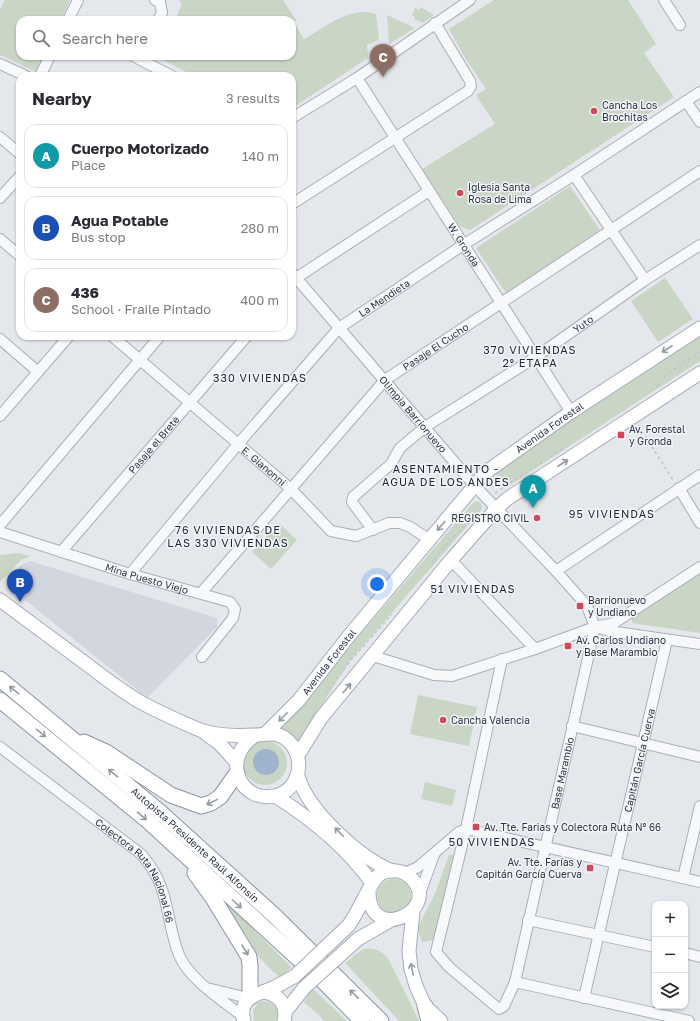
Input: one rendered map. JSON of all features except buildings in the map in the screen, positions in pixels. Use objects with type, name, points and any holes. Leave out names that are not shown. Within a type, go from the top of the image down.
[{"type":"highway","name":"Autopista Presidente Raúl Alfonsín","points":[[0,679],[160,812],[270,912],[381,1021]]},
{"type":"highway","name":"Autopista Presidente Raúl Alfonsín","points":[[0,700],[118,796],[326,984],[362,1021]]},
{"type":"highway","points":[[62,731],[106,752],[171,795],[201,806],[211,803],[220,797],[237,768]]},
{"type":"highway","points":[[176,848],[213,898],[249,957],[254,996]]},
{"type":"highway","points":[[425,1006],[430,1021]]},
{"type":"main road","name":"Avenida Forestal","points":[[261,734],[299,700],[348,637],[486,472],[571,412],[700,328]]},
{"type":"main road","points":[[298,755],[321,718],[451,560],[496,509],[507,499],[634,418],[700,373]]},
{"type":"main road","points":[[0,600],[133,697],[152,708],[202,730],[227,735],[276,734],[286,739],[294,746],[298,755],[300,765],[298,776],[292,785],[284,792],[275,796],[264,796],[254,793],[245,787],[237,768],[220,744],[202,730]]},
{"type":"main road","points":[[237,768],[240,749],[247,741],[261,734]]},
{"type":"main road","points":[[298,776],[301,787],[313,806],[350,844],[371,860],[414,881],[418,888],[419,896],[413,911],[409,951],[411,967],[416,986],[425,1006],[442,1021]]},
{"type":"main road","points":[[275,796],[310,818],[357,863],[371,887],[369,899],[376,913],[391,920]]},
{"type":"main road","points":[[243,1019],[243,1009],[254,996],[296,976],[348,926],[357,915],[378,876],[398,872]]},
{"type":"main road","points":[[285,1016],[304,988],[358,939],[391,920],[399,919],[413,911]]},
{"type":"main road","points":[[254,996],[277,996],[282,1001],[285,1016]]},
{"type":"street","points":[[70,16],[78,0]]},
{"type":"street","points":[[155,0],[160,2],[162,13],[160,16]]},
{"type":"street","points":[[296,116],[357,78],[470,0]]},
{"type":"street","points":[[664,0],[680,25]]},
{"type":"street","points":[[296,201],[468,91],[471,86],[470,81],[435,23]]},
{"type":"street","points":[[42,72],[48,60]]},
{"type":"street","points":[[143,60],[165,72]]},
{"type":"street","points":[[0,64],[17,72]]},
{"type":"street","name":"W. Gronda","points":[[357,78],[500,304],[571,412]]},
{"type":"street","name":"La Mendieta","points":[[130,574],[239,443],[339,328],[463,245],[574,175],[700,92]]},
{"type":"street","points":[[686,101],[700,122]]},
{"type":"street","points":[[0,137],[16,151]]},
{"type":"street","name":"Pasaje El Cucho","points":[[201,593],[385,380],[700,171]]},
{"type":"street","points":[[574,175],[645,280]]},
{"type":"street","points":[[0,198],[16,180]]},
{"type":"street","points":[[296,276],[429,191]]},
{"type":"street","points":[[0,239],[16,253]]},
{"type":"street","name":"Yuto","points":[[373,530],[352,502],[353,497],[391,464],[400,448],[425,428],[536,357],[645,280],[700,244]]},
{"type":"street","name":"Olimpia Barrionuevo","points":[[296,281],[385,380],[475,486],[556,571],[587,606],[595,627]]},
{"type":"street","points":[[0,339],[37,371]]},
{"type":"street","points":[[0,416],[37,371],[65,340]]},
{"type":"street","name":"E. Gianonni","points":[[117,340],[291,489],[331,531],[356,536],[389,523],[400,523],[410,527],[430,540]]},
{"type":"street","points":[[0,525],[157,340]]},
{"type":"street","name":"Pasaje el Brete","points":[[60,552],[244,340]]},
{"type":"street","points":[[556,571],[678,488],[700,475]]},
{"type":"street","points":[[678,488],[700,523]]},
{"type":"street","name":"Mina Puesto Viejo","points":[[0,532],[130,574],[230,602],[235,609],[233,618],[202,656]]},
{"type":"street","points":[[451,560],[535,649]]},
{"type":"street","points":[[373,656],[434,675],[452,676],[621,619],[700,567]]},
{"type":"street","points":[[595,627],[609,631],[700,644]]},
{"type":"street","name":"Base Marambio","points":[[466,829],[436,952],[449,967],[499,1009],[504,1006],[515,982],[595,627]]},
{"type":"street","name":"Capitán García Cuerva","points":[[584,998],[667,640]]},
{"type":"street","points":[[466,829],[502,660]]},
{"type":"street","points":[[572,726],[700,757]]},
{"type":"street","name":"Colectora Ruta Nacional 66","points":[[0,746],[142,854],[154,872],[161,888],[179,955],[187,969],[243,1019]]},
{"type":"street","points":[[683,878],[700,806]]},
{"type":"street","points":[[398,872],[418,867],[434,855],[459,832],[466,829],[700,882]]},
{"type":"street","points":[[419,896],[434,855]]},
{"type":"street","points":[[528,920],[652,946]]},
{"type":"street","points":[[688,954],[700,957]]},
{"type":"street","points":[[515,982],[689,1021]]},
{"type":"street","points":[[209,988],[254,996]]},
{"type":"path","points":[[634,418],[678,488]]},
{"type":"shaded area","points":[[30,561],[217,618],[217,627],[147,698],[14,591],[9,581],[21,565]]},
{"type":"green space","points":[[5,0],[70,0],[63,16],[16,16],[16,60],[41,60],[36,72],[0,55],[0,10]]},
{"type":"green space","points":[[179,0],[283,0],[293,16],[177,16],[182,4]]},
{"type":"green space","points":[[494,0],[628,0],[656,44],[644,53],[674,97],[470,230],[460,227],[422,169],[495,124],[476,95],[486,89],[465,58],[449,29]]},
{"type":"green space","points":[[420,7],[434,15],[423,23],[414,19],[415,17],[412,15],[415,8],[419,10]]},
{"type":"green space","points":[[357,12],[376,14],[379,40],[367,45],[368,58],[296,105],[296,72],[186,72],[163,60],[296,60],[296,25],[304,39],[330,23],[348,15]]},
{"type":"green space","points":[[387,15],[415,28],[389,44]]},
{"type":"green space","points":[[570,186],[600,230],[506,293],[476,248]]},
{"type":"green space","points":[[665,278],[693,319],[658,342],[631,301]]},
{"type":"green space","points":[[700,337],[700,361],[513,483],[506,485],[499,482],[496,474],[501,466]]},
{"type":"green space","points":[[477,501],[481,503],[482,509],[349,662],[298,743],[278,730],[473,503]]},
{"type":"green space","points":[[279,523],[297,540],[271,569],[252,552]]},
{"type":"green space","points":[[18,553],[31,556],[21,560],[0,582],[0,555]]},
{"type":"green space","points":[[700,573],[700,633],[632,623],[632,617]]},
{"type":"green space","name":"Cancha Valencia","points":[[418,695],[477,707],[469,746],[410,734]]},
{"type":"green space","points":[[261,741],[269,741],[274,742],[281,747],[286,754],[286,772],[281,779],[274,784],[261,785],[253,782],[246,775],[243,767],[243,759],[246,751],[253,744]]},
{"type":"green space","points":[[425,782],[456,790],[452,806],[421,799]]},
{"type":"green space","points":[[449,855],[453,855],[454,857],[434,940],[422,942],[418,931],[419,924],[434,896]]},
{"type":"green space","points":[[394,879],[400,880],[406,884],[410,890],[410,902],[406,908],[400,912],[394,913],[388,912],[382,908],[378,902],[377,896],[378,890],[382,884],[388,880]]},
{"type":"green space","points":[[221,897],[291,967],[281,978],[262,961],[254,951]]},
{"type":"green space","points":[[363,949],[378,950],[389,960],[419,1021],[399,1021],[345,963]]},
{"type":"green space","points":[[313,989],[347,1021],[325,1021],[304,1002]]},
{"type":"green space","points":[[262,1001],[273,1004],[278,1013],[276,1021],[254,1021],[253,1010],[258,1003]]},
{"type":"water","points":[[266,749],[275,753],[279,762],[275,771],[266,775],[257,771],[253,762],[257,753]]},
{"type":"place","name":"436","points":[[383,77]]},
{"type":"place","name":"Cancha Los Brochitas","points":[[594,111]]},
{"type":"place","name":"Iglesia Santa Rosa de Lima","points":[[460,193]]},
{"type":"place","name":"Av. Forestal y Gronda","points":[[621,435]]},
{"type":"place","name":"Cuerpo Motorizado","points":[[533,508]]},
{"type":"place","name":"REGISTRO CIVIL","points":[[537,518]]},
{"type":"place","name":"Agua Potable","points":[[20,602]]},
{"type":"place","name":"Barrionuevo y Undiano","points":[[580,606]]},
{"type":"place","name":"Av. Carlos Undiano y Base Marambio","points":[[568,646]]},
{"type":"place","name":"Cancha Valencia","points":[[443,720]]},
{"type":"place","name":"Av. Tte. Farias y Colectora Ruta N° 66","points":[[476,827]]},
{"type":"place","name":"Av. Tte. Farías y Capitán García Cuerva","points":[[590,868]]},
{"type":"district","name":"370 VIVIENDAS 2° ETAPA","points":[[530,355]]},
{"type":"district","name":"330 VIVIENDAS","points":[[260,377]]},
{"type":"district","name":"ASENTAMIENTO - AGUA DE LOS ANDES","points":[[446,474]]},
{"type":"district","name":"95 VIVIENDAS","points":[[612,513]]},
{"type":"district","name":"76 VIVIENDAS DE LAS 330 VIVIENDAS","points":[[228,535]]},
{"type":"district","name":"51 VIVIENDAS","points":[[473,588]]},
{"type":"district","name":"50 VIVIENDAS","points":[[492,841]]}]
